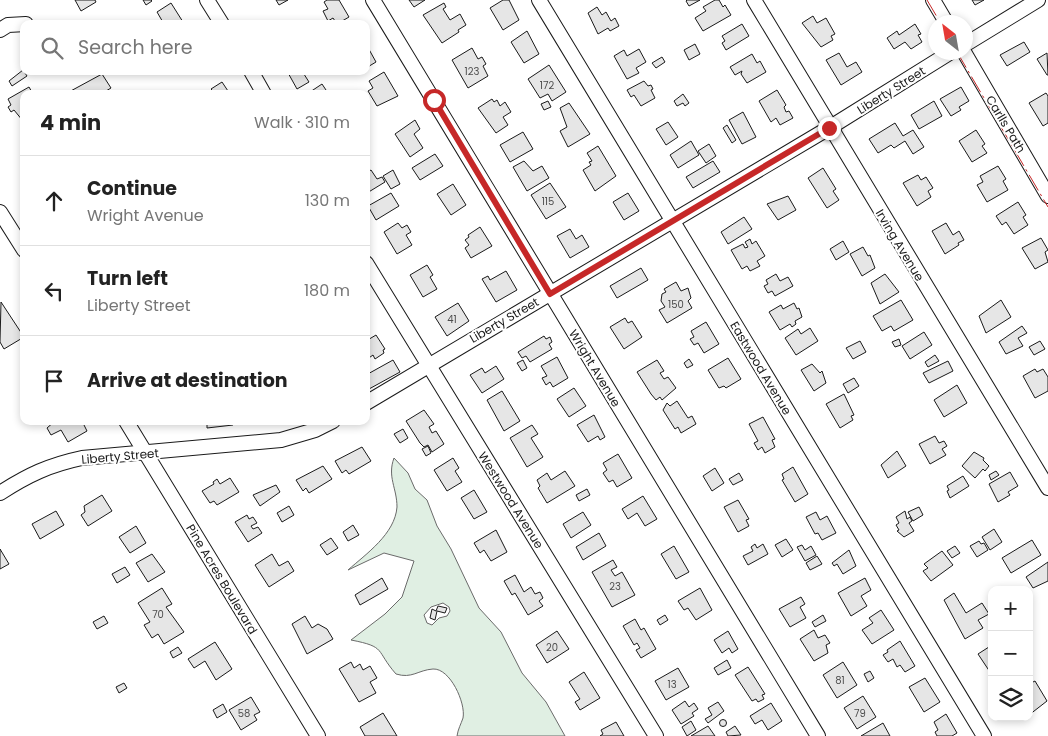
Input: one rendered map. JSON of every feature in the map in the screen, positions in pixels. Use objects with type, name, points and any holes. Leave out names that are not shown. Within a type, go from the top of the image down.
[{"type":"street","points":[[207,0],[220,20]]},
{"type":"street","name":"Wright Avenue","points":[[373,0],[818,736]]},
{"type":"street","name":"Eastwood Avenue","points":[[539,0],[984,736]]},
{"type":"street","name":"Irving Avenue","points":[[754,0],[829,128],[1048,488]]},
{"type":"street","points":[[933,0],[942,15]]},
{"type":"street","points":[[973,40],[1038,0]]},
{"type":"street","points":[[0,30],[8,25],[20,24]]},
{"type":"street","name":"Liberty Street","points":[[370,401],[829,128],[938,60]]},
{"type":"street","name":"Carlls Path","points":[[969,60],[1048,196]]},
{"type":"street","points":[[253,75],[262,90]]},
{"type":"street","points":[[0,212],[20,243]]},
{"type":"street","name":"Westwood Avenue","points":[[370,270],[656,736]]},
{"type":"street","name":"Pine Acres Boulevard","points":[[128,425],[318,736]]},
{"type":"street","name":"Liberty Street","points":[[0,493],[28,475],[53,464],[82,458],[280,440],[326,425]]},
{"type":"green space","points":[[394,458],[408,473],[415,489],[427,500],[437,526],[451,549],[479,608],[501,632],[522,673],[546,702],[565,736],[457,736],[463,718],[462,704],[456,688],[445,674],[433,669],[411,675],[396,674],[376,648],[351,640],[385,614],[402,597],[414,561],[384,553],[348,570],[378,543],[391,526],[395,517],[397,507],[392,465]],"holes":[[[443,603],[449,607],[450,611],[447,616],[439,618],[432,625],[427,623],[424,615],[431,607]]]},
{"type":"building","points":[[75,0],[95,0],[96,2],[81,11]]},
{"type":"building","points":[[143,0],[151,0],[152,1],[146,5]]},
{"type":"building","points":[[276,0],[288,0],[279,5]]},
{"type":"building","points":[[327,0],[339,0],[349,17],[344,20],[334,20],[333,18],[328,20],[323,11],[328,9],[324,2]]},
{"type":"building","points":[[409,0],[425,0],[414,7]]},
{"type":"building","points":[[503,0],[509,0],[519,20],[503,30],[490,8]]},
{"type":"building","points":[[687,0],[700,0],[689,6]]},
{"type":"building","points":[[715,0],[719,0],[723,7],[725,5],[731,15],[703,31],[695,18],[706,11],[703,7]]},
{"type":"building","points":[[972,0],[984,0],[975,5]]},
{"type":"building","points":[[171,3],[182,20],[162,20],[157,12]]},
{"type":"building","points":[[444,3],[446,7],[443,9],[450,20],[460,14],[466,25],[442,43],[423,15]]},
{"type":"building","points":[[597,7],[602,15],[606,12],[611,21],[615,18],[619,26],[610,31],[608,28],[598,34],[588,13]]},
{"type":"building","points":[[813,16],[817,23],[826,18],[835,34],[831,36],[833,40],[821,47],[802,23]]},
{"type":"building","points":[[742,24],[749,36],[726,50],[722,43],[725,41],[722,36]]},
{"type":"building","points":[[915,24],[921,34],[918,35],[922,42],[911,49],[905,42],[894,49],[887,38],[897,31],[899,35]]},
{"type":"building","points":[[527,31],[539,54],[524,63],[511,42]]},
{"type":"building","points":[[1024,42],[1030,52],[1007,66],[1000,55]]},
{"type":"building","points":[[695,44],[700,54],[689,60],[684,50]]},
{"type":"building","points":[[472,48],[478,59],[482,57],[486,64],[483,66],[488,76],[468,88],[452,60]]},
{"type":"building","points":[[639,49],[646,62],[636,68],[639,73],[627,79],[614,56],[624,50],[627,56]]},
{"type":"building","points":[[370,51],[376,62],[370,66]]},
{"type":"building","points":[[839,53],[847,67],[856,62],[862,72],[841,85],[826,60]]},
{"type":"building","points":[[1047,53],[1048,75],[1037,59]]},
{"type":"building","points":[[752,54],[757,63],[760,61],[766,72],[747,83],[741,74],[742,71],[735,75],[730,67]]},
{"type":"building","points":[[662,57],[665,62],[656,68],[652,63]]},
{"type":"building","points":[[549,65],[566,92],[552,101],[548,94],[540,98],[528,79]]},
{"type":"building","points":[[20,72],[20,75],[27,76],[12,86],[9,81]]},
{"type":"building","points":[[384,72],[398,96],[377,106],[370,94],[370,90],[373,88],[369,81]]},
{"type":"building","points":[[100,75],[103,75],[111,88],[108,90],[73,90]]},
{"type":"building","points":[[289,75],[305,75],[309,82],[297,89]]},
{"type":"building","points":[[644,81],[648,86],[651,85],[655,98],[641,106],[634,95],[631,97],[627,90]]},
{"type":"building","points":[[222,82],[227,90],[212,90]]},
{"type":"building","points":[[322,84],[326,90],[313,90]]},
{"type":"building","points":[[961,87],[969,101],[959,107],[961,110],[951,116],[940,99]]},
{"type":"building","points":[[777,90],[786,105],[784,107],[786,112],[789,111],[793,118],[780,125],[776,118],[771,122],[759,101]]},
{"type":"building","points":[[20,92],[20,117],[14,110],[11,112],[8,107],[11,105],[8,99]]},
{"type":"building","points":[[1046,93],[1048,96],[1048,123],[1043,126],[1029,103]]},
{"type":"building","points":[[683,94],[689,103],[685,106],[683,103],[677,106],[674,101]]},
{"type":"building","points":[[492,99],[494,102],[497,100],[500,106],[505,102],[511,112],[503,117],[508,125],[496,133],[478,108]]},
{"type":"building","points":[[548,101],[551,107],[544,110],[541,104]]},
{"type":"building","points":[[934,101],[942,116],[919,129],[911,115]]},
{"type":"building","points":[[569,103],[590,134],[568,147],[560,131],[567,127],[560,108]]},
{"type":"building","points":[[743,112],[756,137],[742,144],[729,120]]},
{"type":"building","points":[[415,120],[420,129],[414,134],[423,148],[410,157],[395,134]]},
{"type":"building","points":[[668,122],[678,137],[666,145],[656,129]]},
{"type":"building","points":[[895,123],[903,136],[913,130],[924,147],[913,154],[905,141],[894,148],[891,145],[878,153],[869,139]]},
{"type":"building","points":[[727,125],[736,140],[732,143],[723,128]]},
{"type":"building","points":[[976,130],[985,144],[982,146],[987,153],[972,162],[959,141]]},
{"type":"building","points":[[523,132],[533,149],[510,162],[500,145]]},
{"type":"building","points":[[691,141],[699,155],[678,168],[670,155]]},
{"type":"building","points":[[709,144],[716,156],[706,163],[698,151]]},
{"type":"building","points":[[598,146],[616,176],[595,191],[583,170],[591,165],[589,162],[592,161],[587,153]]},
{"type":"building","points":[[435,154],[443,166],[420,180],[412,168]]},
{"type":"building","points":[[524,161],[533,171],[542,166],[549,178],[527,191],[513,167]]},
{"type":"building","points":[[713,161],[720,172],[693,188],[686,177]]},
{"type":"building","points":[[998,166],[1006,179],[1003,181],[1008,190],[987,202],[977,185],[983,182],[980,176]]},
{"type":"building","points":[[823,168],[836,189],[833,191],[839,200],[827,208],[808,178]]},
{"type":"building","points":[[393,170],[400,184],[391,189],[383,176]]},
{"type":"building","points":[[370,171],[377,179],[382,177],[385,182],[370,191]]},
{"type":"building","points":[[918,175],[921,180],[926,177],[933,188],[928,191],[931,197],[917,206],[903,183]]},
{"type":"building","points":[[550,183],[566,207],[546,219],[531,195]]},
{"type":"building","points":[[453,184],[466,205],[451,215],[437,194]]},
{"type":"building","points":[[391,193],[399,206],[376,220],[370,210],[370,205]]},
{"type":"building","points":[[628,193],[639,211],[624,220],[613,202]]},
{"type":"building","points":[[788,196],[796,210],[778,220],[767,204]]},
{"type":"building","points":[[1018,202],[1026,215],[1023,217],[1028,225],[1014,234],[1006,222],[1002,225],[996,216]]},
{"type":"building","points":[[744,217],[752,229],[728,244],[721,232]]},
{"type":"building","points":[[398,223],[402,228],[407,225],[411,232],[406,235],[412,245],[397,254],[384,232]]},
{"type":"building","points":[[946,223],[953,235],[959,231],[964,240],[945,254],[932,231]]},
{"type":"building","points":[[480,227],[492,246],[471,258],[465,248],[469,245],[465,240],[469,237],[468,235]]},
{"type":"building","points":[[570,229],[576,239],[582,235],[589,247],[570,258],[557,236]]},
{"type":"building","points":[[1041,238],[1048,250],[1045,252],[1048,262],[1035,269],[1022,248]]},
{"type":"building","points":[[750,239],[752,244],[756,241],[765,256],[757,261],[760,266],[750,271],[747,266],[742,269],[731,250],[743,244],[745,248],[748,247],[745,242]]},
{"type":"building","points":[[843,241],[849,252],[836,260],[830,249]]},
{"type":"building","points":[[863,247],[868,256],[870,255],[875,268],[862,276],[850,254]]},
{"type":"building","points":[[427,265],[433,275],[430,277],[437,289],[423,297],[410,275]]},
{"type":"building","points":[[641,268],[648,280],[617,298],[610,286]]},
{"type":"building","points":[[506,271],[517,290],[496,302],[482,279],[488,276],[490,280]]},
{"type":"building","points":[[776,274],[780,281],[788,277],[793,286],[775,296],[772,291],[768,293],[764,286],[768,284],[766,280]]},
{"type":"building","points":[[885,274],[899,292],[880,304],[871,283]]},
{"type":"building","points":[[676,282],[681,291],[688,288],[691,298],[688,301],[692,308],[667,323],[659,310],[665,307],[661,301],[662,294],[666,292],[664,289]]},
{"type":"building","points":[[901,300],[913,320],[894,331],[891,326],[882,331],[873,316]]},
{"type":"building","points":[[1001,300],[1011,317],[986,333],[979,316]]},
{"type":"building","points":[[1,302],[20,331],[20,339],[4,349],[0,342]]},
{"type":"building","points":[[458,303],[469,321],[447,336],[435,317]]},
{"type":"building","points":[[794,303],[797,309],[799,308],[802,317],[795,321],[796,324],[792,327],[790,324],[780,330],[769,312],[781,305],[783,309]]},
{"type":"building","points":[[625,318],[628,323],[632,321],[642,337],[624,349],[610,327]]},
{"type":"building","points":[[706,322],[719,344],[704,353],[698,343],[694,345],[690,339],[694,337],[691,331]]},
{"type":"building","points":[[1022,326],[1027,333],[1018,338],[1023,346],[1006,354],[999,342]]},
{"type":"building","points":[[810,328],[818,341],[796,355],[785,338],[798,329],[801,334]]},
{"type":"building","points":[[924,332],[932,345],[910,359],[902,346]]},
{"type":"building","points":[[376,335],[385,349],[383,350],[384,353],[375,359],[373,355],[370,357],[370,339]]},
{"type":"building","points":[[544,336],[546,339],[550,337],[552,342],[549,344],[552,349],[530,362],[526,356],[522,358],[518,352]]},
{"type":"building","points":[[899,339],[901,345],[895,347],[892,342]]},
{"type":"building","points":[[860,341],[866,352],[853,359],[846,348]]},
{"type":"building","points":[[1040,341],[1045,349],[1034,355],[1029,347]]},
{"type":"building","points":[[935,355],[939,361],[928,367],[925,362]]},
{"type":"building","points":[[557,357],[568,378],[553,387],[550,382],[546,385],[542,378],[547,376],[541,366]]},
{"type":"building","points":[[728,358],[741,379],[726,388],[724,386],[719,388],[708,370]]},
{"type":"building","points":[[689,359],[693,365],[687,368],[684,363]]},
{"type":"building","points":[[393,360],[400,372],[370,388],[370,373]]},
{"type":"building","points":[[523,360],[527,368],[522,371],[517,363]]},
{"type":"building","points":[[657,360],[664,371],[660,373],[664,379],[668,377],[676,388],[662,400],[660,397],[656,400],[637,372]]},
{"type":"building","points":[[948,361],[953,371],[929,383],[923,373]]},
{"type":"building","points":[[812,364],[820,373],[822,371],[826,383],[814,391],[801,370]]},
{"type":"building","points":[[496,366],[504,379],[482,393],[470,375],[482,368],[485,373]]},
{"type":"building","points":[[1035,369],[1037,372],[1043,369],[1048,377],[1048,391],[1035,398],[1023,376]]},
{"type":"building","points":[[854,378],[859,386],[848,393],[843,384]]},
{"type":"building","points":[[957,385],[967,403],[944,417],[934,400]]},
{"type":"building","points":[[574,388],[586,406],[569,417],[557,399]]},
{"type":"building","points":[[502,391],[520,421],[504,431],[487,400]]},
{"type":"building","points":[[844,394],[854,415],[851,416],[853,420],[840,428],[826,404]]},
{"type":"building","points":[[677,401],[688,418],[692,416],[696,424],[681,433],[678,427],[675,429],[663,410],[667,403],[670,406]]},
{"type":"building","points":[[424,410],[434,424],[429,427],[432,433],[436,431],[444,444],[432,452],[428,445],[424,447],[420,443],[406,421]]},
{"type":"building","points":[[594,415],[605,437],[600,440],[598,436],[588,442],[577,425]]},
{"type":"building","points":[[763,417],[775,439],[772,440],[775,447],[765,453],[762,447],[758,450],[754,443],[758,441],[749,424]]},
{"type":"building","points":[[50,425],[84,425],[87,431],[68,442],[61,430],[51,435],[47,428]]},
{"type":"building","points":[[207,425],[233,425],[207,428]]},
{"type":"building","points":[[532,425],[538,434],[531,438],[543,457],[527,467],[510,438]]},
{"type":"building","points":[[403,429],[408,438],[400,443],[394,434]]},
{"type":"building","points":[[935,436],[939,443],[944,441],[947,446],[942,449],[946,455],[930,464],[919,444]]},
{"type":"building","points":[[428,446],[431,453],[426,456],[422,449]]},
{"type":"building","points":[[362,447],[371,461],[349,474],[346,470],[342,473],[335,461]]},
{"type":"building","points":[[897,451],[906,466],[888,478],[881,465]]},
{"type":"building","points":[[974,452],[984,458],[983,460],[989,466],[985,471],[983,469],[975,478],[962,466]]},
{"type":"building","points":[[618,454],[632,478],[617,487],[613,480],[609,482],[603,473],[607,470],[603,463]]},
{"type":"building","points":[[453,458],[459,468],[455,471],[462,482],[447,491],[434,470]]},
{"type":"building","points":[[323,466],[332,479],[309,493],[306,488],[303,491],[296,480]]},
{"type":"building","points":[[793,467],[808,494],[795,502],[782,480],[784,479],[782,474]]},
{"type":"building","points":[[715,468],[724,483],[712,491],[703,476]]},
{"type":"building","points":[[565,471],[575,486],[547,503],[538,488],[540,486],[537,480],[547,473],[551,480]]},
{"type":"building","points":[[996,471],[999,475],[991,480],[989,475]]},
{"type":"building","points":[[1010,472],[1018,486],[1008,492],[1010,495],[998,502],[989,484]]},
{"type":"building","points":[[739,473],[743,480],[733,485],[729,479]]},
{"type":"building","points":[[963,476],[969,486],[950,498],[947,486]]},
{"type":"building","points":[[230,478],[239,492],[217,505],[214,501],[210,503],[202,491],[214,484],[213,482],[217,479],[220,484]]},
{"type":"building","points":[[276,485],[280,492],[260,506],[253,495]]},
{"type":"building","points":[[587,489],[590,495],[579,501],[576,495]]},
{"type":"building","points":[[474,490],[487,512],[474,519],[461,498]]},
{"type":"building","points":[[102,495],[112,511],[88,526],[81,515],[85,512],[84,506]]},
{"type":"building","points":[[643,496],[657,519],[645,526],[637,513],[628,519],[622,509]]},
{"type":"building","points":[[738,500],[749,519],[746,520],[749,526],[738,532],[724,507]]},
{"type":"building","points":[[289,506],[294,515],[282,522],[277,513]]},
{"type":"building","points":[[919,507],[923,515],[913,521],[908,512]]},
{"type":"building","points":[[56,511],[64,525],[40,539],[32,524]]},
{"type":"building","points":[[905,511],[907,519],[910,517],[912,521],[909,523],[914,531],[904,537],[897,531],[899,530],[896,525],[899,523],[896,517]]},
{"type":"building","points":[[583,512],[591,525],[571,538],[563,524]]},
{"type":"building","points":[[816,512],[820,520],[827,516],[836,533],[822,540],[818,533],[815,534],[806,517]]},
{"type":"building","points":[[247,515],[249,519],[253,517],[257,523],[251,526],[253,529],[258,527],[262,533],[248,542],[235,522]]},
{"type":"building","points":[[353,525],[359,535],[348,541],[343,532]]},
{"type":"building","points":[[136,526],[146,543],[130,553],[119,537]]},
{"type":"building","points":[[994,529],[1002,542],[990,550],[982,537]]},
{"type":"building","points":[[496,530],[507,552],[491,561],[484,550],[480,553],[474,543]]},
{"type":"building","points":[[599,533],[606,546],[583,560],[576,547]]},
{"type":"building","points":[[331,538],[338,548],[327,555],[320,545]]},
{"type":"building","points":[[786,539],[793,550],[782,557],[775,545]]},
{"type":"building","points":[[1032,540],[1041,555],[1011,573],[1002,558]]},
{"type":"building","points":[[979,541],[981,544],[984,543],[988,550],[977,557],[970,546]]},
{"type":"building","points":[[755,544],[757,548],[763,544],[768,554],[748,565],[743,556],[753,551],[751,547]]},
{"type":"building","points":[[802,545],[805,550],[811,546],[816,555],[805,561],[797,547]]},
{"type":"building","points":[[674,546],[689,572],[676,579],[661,554]]},
{"type":"building","points":[[955,546],[960,553],[952,558],[947,551]]},
{"type":"building","points":[[0,549],[9,564],[0,569]]},
{"type":"building","points":[[849,550],[856,566],[843,574],[837,564],[834,566],[832,563]]},
{"type":"building","points":[[942,551],[953,565],[931,581],[923,571],[928,568],[924,564]]},
{"type":"building","points":[[152,554],[165,572],[148,582],[136,563]]},
{"type":"building","points":[[272,554],[279,566],[288,561],[294,571],[269,587],[255,565]]},
{"type":"building","points":[[817,556],[822,564],[810,570],[806,563]]},
{"type":"building","points":[[613,560],[617,567],[611,570],[615,576],[622,572],[635,595],[612,607],[592,572]]},
{"type":"building","points":[[1048,562],[1048,581],[1033,588],[1026,577]]},
{"type":"building","points":[[125,567],[130,575],[117,583],[112,574]]},
{"type":"building","points":[[515,575],[524,592],[531,587],[535,594],[540,592],[543,598],[539,601],[543,606],[528,615],[515,593],[512,595],[504,581]]},
{"type":"building","points":[[382,578],[388,589],[360,605],[355,595]]},
{"type":"building","points":[[865,578],[871,590],[861,596],[867,606],[851,616],[838,593]]},
{"type":"building","points":[[162,588],[172,604],[166,607],[184,632],[164,644],[158,634],[152,638],[144,625],[150,622],[138,603]]},
{"type":"building","points":[[700,588],[712,610],[696,620],[688,608],[684,610],[678,601]]},
{"type":"building","points":[[954,593],[966,613],[982,603],[988,612],[988,615],[978,620],[983,628],[965,639],[944,600]]},
{"type":"building","points":[[801,597],[805,604],[800,607],[806,618],[790,627],[779,609]]},
{"type":"building","points":[[438,606],[447,608],[445,613],[437,611],[435,620],[430,618],[432,609],[436,611]]},
{"type":"building","points":[[881,610],[894,630],[872,644],[862,630],[873,623],[869,618]]},
{"type":"building","points":[[665,615],[668,620],[660,625],[657,620]]},
{"type":"building","points":[[823,615],[826,621],[815,627],[812,622]]},
{"type":"building","points":[[104,616],[108,623],[97,629],[93,622]]},
{"type":"building","points":[[305,616],[312,628],[318,624],[327,629],[333,639],[307,654],[292,624]]},
{"type":"building","points":[[635,619],[641,630],[644,628],[656,649],[641,658],[636,650],[640,648],[637,643],[634,645],[623,626]]},
{"type":"building","points":[[814,630],[818,638],[825,635],[830,643],[826,645],[828,653],[814,661],[800,639]]},
{"type":"building","points":[[557,631],[569,649],[547,663],[536,645]]},
{"type":"building","points":[[728,631],[738,649],[732,653],[729,648],[722,653],[714,640]]},
{"type":"building","points":[[900,641],[915,666],[905,672],[900,665],[897,667],[893,659],[888,662],[883,655]]},
{"type":"building","points":[[215,642],[232,669],[216,680],[205,661],[194,668],[188,659]]},
{"type":"building","points":[[178,647],[182,653],[173,658],[170,652]]},
{"type":"building","points":[[988,648],[988,669],[978,654]]},
{"type":"building","points":[[727,660],[731,668],[718,675],[714,668]]},
{"type":"building","points":[[351,662],[354,668],[360,664],[363,670],[370,666],[377,678],[370,682],[376,693],[359,702],[339,669]]},
{"type":"building","points":[[843,662],[857,685],[837,698],[823,675]]},
{"type":"building","points":[[748,667],[765,694],[762,695],[764,699],[758,702],[756,699],[752,701],[735,675]]},
{"type":"building","points":[[678,668],[689,687],[666,700],[655,681]]},
{"type":"building","points":[[870,671],[874,678],[868,682],[864,674]]},
{"type":"building","points":[[584,672],[600,698],[580,710],[575,702],[580,699],[569,682]]},
{"type":"building","points":[[925,678],[940,702],[924,712],[909,687]]},
{"type":"building","points":[[1035,681],[1047,701],[1033,712],[1033,682]]},
{"type":"building","points":[[124,683],[127,688],[119,693],[116,687]]},
{"type":"building","points":[[863,696],[876,717],[857,729],[844,708]]},
{"type":"building","points":[[251,697],[260,712],[254,715],[257,720],[241,730],[229,710]]},
{"type":"building","points":[[685,701],[689,707],[694,703],[698,709],[692,713],[694,716],[681,724],[672,710]]},
{"type":"building","points":[[718,702],[724,711],[708,723],[705,719],[712,715],[708,708]]},
{"type":"building","points":[[771,703],[782,721],[768,730],[762,720],[755,724],[750,716]]},
{"type":"building","points":[[223,704],[227,712],[217,718],[213,710]]},
{"type":"building","points":[[383,713],[397,736],[365,736],[360,727]]},
{"type":"building","points":[[946,714],[957,733],[952,736],[937,736],[935,732],[938,730],[934,722]]},
{"type":"building","points":[[723,719],[727,723],[723,727],[719,723]]},
{"type":"building","points":[[691,721],[696,730],[687,736],[682,727]]},
{"type":"building","points":[[616,722],[624,736],[600,736],[603,734],[601,730]]},
{"type":"building","points":[[883,723],[890,736],[861,736]]},
{"type":"building","points":[[708,726],[715,736],[691,736]]},
{"type":"building","points":[[735,726],[741,735],[728,736],[726,732]]},
{"type":"power","points":[[927,0],[936,15]]},
{"type":"power","points":[[962,60],[1048,207]]},
{"type":"route","points":[[434,100],[550,294],[829,128]]}]
